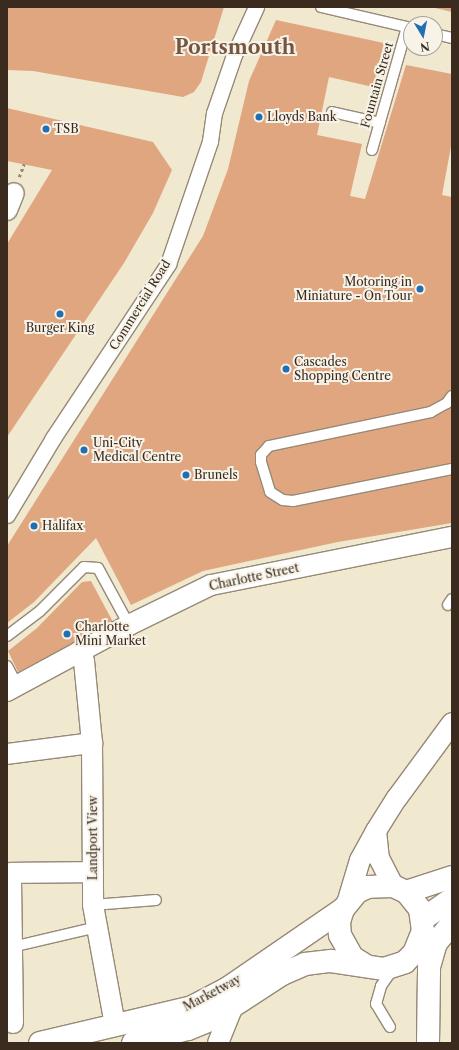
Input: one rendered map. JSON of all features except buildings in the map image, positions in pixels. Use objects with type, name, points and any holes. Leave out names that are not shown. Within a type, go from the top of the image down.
[{"type":"main road","points":[[399,889],[420,909],[423,919],[423,931],[414,953],[394,967],[384,969],[362,964],[352,957],[340,934],[339,922],[346,905],[368,887],[399,889],[452,877]]},
{"type":"main road","points":[[423,919],[452,899]]},
{"type":"main road","name":"Marketway","points":[[40,1043],[115,1025],[166,1015],[198,1004],[228,988],[346,905]]},
{"type":"main road","points":[[428,1043],[429,967],[436,943],[452,923]]},
{"type":"main road","name":"Marketway","points":[[133,1043],[194,1026],[232,1008],[282,974],[305,964],[332,961],[362,964]]},
{"type":"street","name":"Commercial Road","points":[[7,515],[53,438],[168,264],[210,141],[214,112],[234,55],[256,7]]},
{"type":"street","name":"Charlotte Street","points":[[12,688],[130,624],[211,584],[452,537]]},
{"type":"street","name":"Landport View","points":[[80,651],[84,661],[92,743],[93,905],[115,1025]]},
{"type":"street","points":[[346,905],[360,860],[376,831],[396,798],[452,723]]},
{"type":"street","points":[[7,754],[92,743]]},
{"type":"street","points":[[376,831],[379,858],[399,889]]},
{"type":"street","points":[[13,1023],[10,939],[11,873],[93,872]]},
{"type":"street","points":[[218,1043],[232,1008]]},
{"type":"street","points":[[166,1035],[186,1043]]},
{"type":"lane","points":[[321,7],[403,27]]},
{"type":"lane","name":"Fountain Street","points":[[372,150],[403,48]]},
{"type":"lane","points":[[332,112],[380,123]]},
{"type":"lane","points":[[452,396],[443,406],[431,412],[268,446],[262,455],[261,462],[270,492],[276,498],[288,501],[452,469]]},
{"type":"lane","points":[[7,636],[40,611],[84,567],[98,568],[130,624]]},
{"type":"lane","points":[[7,666],[12,688]]},
{"type":"lane","points":[[93,905],[156,900]]},
{"type":"lane","points":[[10,939],[97,927]]},
{"type":"lane","points":[[390,1028],[376,1004],[381,986],[394,967]]},
{"type":"place","name":"Lloyds Bank","points":[[259,117]]},
{"type":"place","name":"TSB","points":[[46,129]]},
{"type":"place","name":"Motoring in Miniature - On Tour","points":[[420,289]]},
{"type":"place","name":"Burger King","points":[[60,314]]},
{"type":"place","name":"Cascades Shopping Centre","points":[[286,369]]},
{"type":"place","name":"Uni-City Medical Centre","points":[[84,450]]},
{"type":"place","name":"Brunels","points":[[186,475]]},
{"type":"place","name":"Halifax","points":[[34,526]]},
{"type":"place","name":"Charlotte Mini Market","points":[[67,634]]},
{"type":"district","name":"Portsmouth","points":[[235,47]]}]
